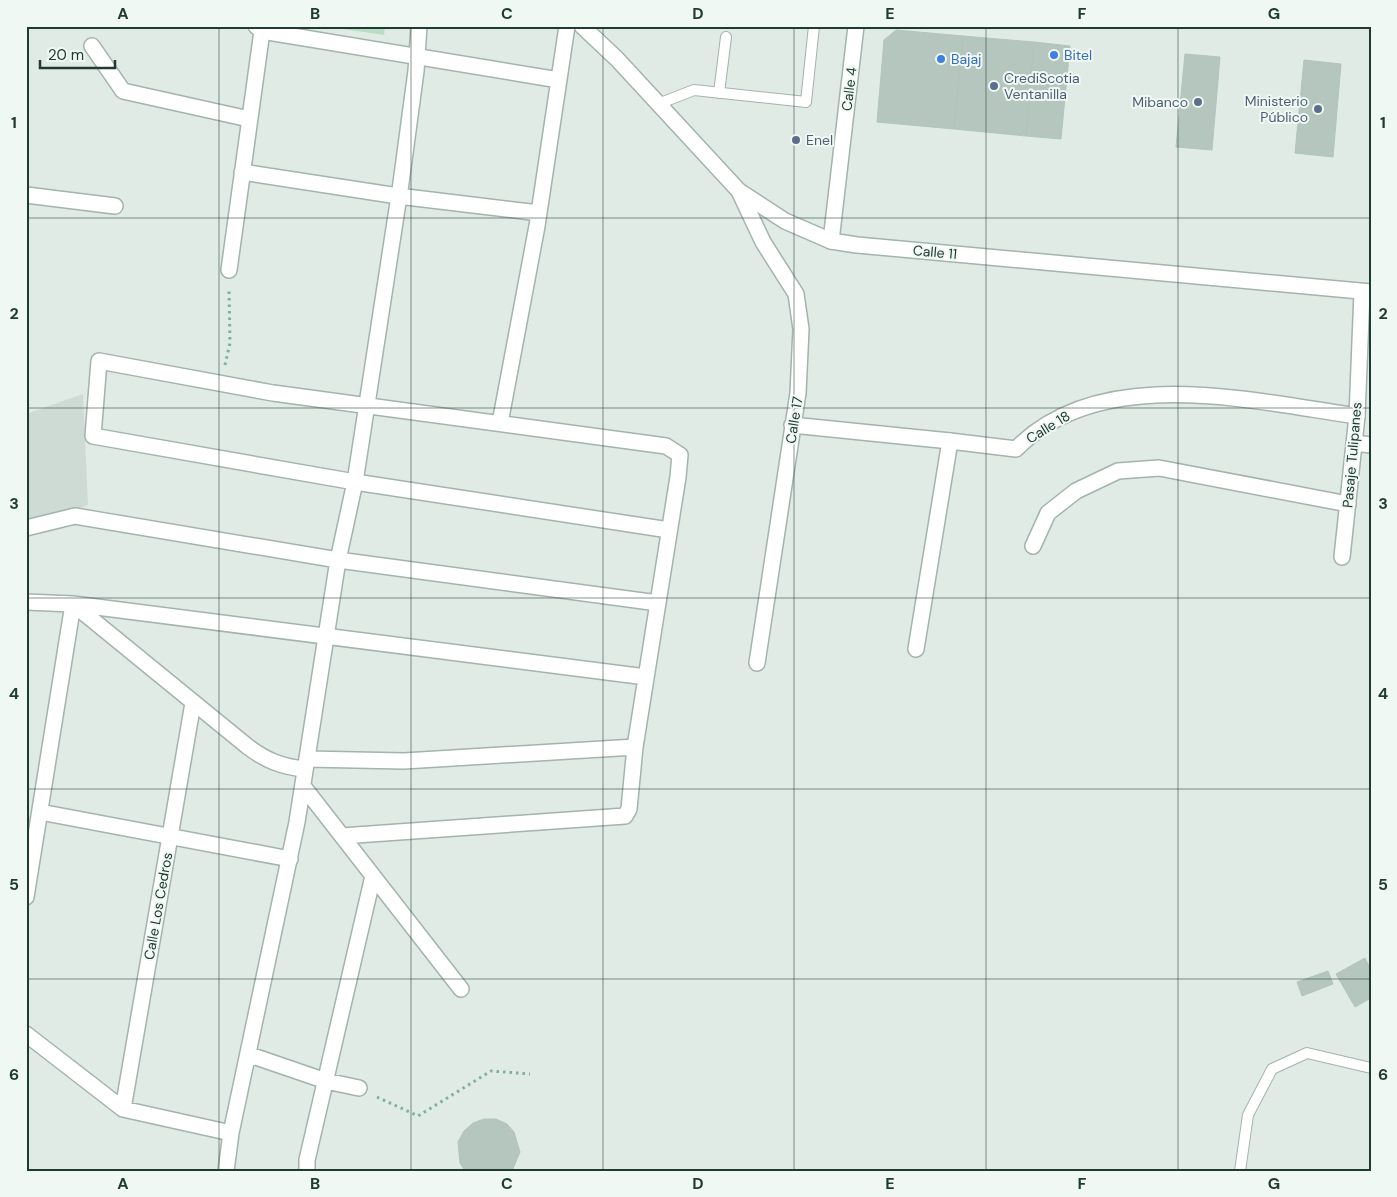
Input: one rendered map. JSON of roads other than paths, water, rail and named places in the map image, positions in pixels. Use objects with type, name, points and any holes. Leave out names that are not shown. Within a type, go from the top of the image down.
[{"type":"street","points":[[226,1171],[231,1133],[250,1055],[290,859],[338,560],[355,482],[398,196],[417,55],[419,26]]},
{"type":"street","points":[[500,423],[539,213],[567,26]]},
{"type":"street","name":"Calle 11","points":[[582,26],[617,59],[739,191],[785,221],[831,241],[876,247],[1366,292]]},
{"type":"street","name":"Calle 4","points":[[831,241],[856,26]]},
{"type":"street","points":[[229,270],[259,29],[559,80]]},
{"type":"street","points":[[92,46],[123,91],[249,119]]},
{"type":"street","points":[[242,172],[398,196],[539,213]]},
{"type":"street","name":"Calle 17","points":[[739,191],[763,242],[796,294],[802,329],[798,393],[757,663]]},
{"type":"street","points":[[26,195],[115,206]]},
{"type":"street","name":"Pasaje Tulipanes","points":[[1342,557],[1355,443],[1366,292]]},
{"type":"street","points":[[342,836],[625,816],[629,809],[635,747],[658,603],[669,530],[680,455],[666,446],[220,385],[99,361],[93,436],[355,482],[669,530]]},
{"type":"street","name":"Calle 18","points":[[950,441],[1016,449],[1029,435],[1056,418],[1083,406],[1115,398],[1155,395],[1234,398],[1357,416]]},
{"type":"street","points":[[792,425],[950,441],[916,650]]},
{"type":"street","points":[[1355,443],[1371,445]]},
{"type":"street","points":[[1033,546],[1048,513],[1076,491],[1118,471],[1159,468],[1348,504]]},
{"type":"street","points":[[26,528],[75,516],[338,560],[658,603]]},
{"type":"street","points":[[26,602],[74,604],[325,638],[646,677]]},
{"type":"street","points":[[74,604],[193,704],[265,759],[288,768],[306,764],[404,761],[635,747]]},
{"type":"street","points":[[26,897],[74,604]]},
{"type":"street","name":"Calle Los Cedros","points":[[123,1110],[193,704]]},
{"type":"street","points":[[303,786],[461,989]]},
{"type":"street","points":[[40,812],[290,859]]},
{"type":"street","points":[[307,1171],[307,1160],[373,876]]},
{"type":"street","points":[[26,1034],[123,1110],[231,1133]]},
{"type":"street","points":[[250,1055],[326,1081],[359,1088]]},
{"type":"lane","points":[[658,104],[694,90],[806,102],[814,26]]},
{"type":"lane","points":[[719,92],[726,37]]},
{"type":"lane","points":[[1240,1171],[1248,1115],[1272,1069],[1307,1053],[1371,1068]]},
{"type":"place","name":"Bitel","points":[[1054,55]]},
{"type":"place","name":"Bajaj","points":[[941,59]]},
{"type":"place","name":"CrediScotia Ventanilla","points":[[994,86]]},
{"type":"place","name":"Mibanco","points":[[1198,102]]},
{"type":"place","name":"Ministerio Público","points":[[1318,109]]},
{"type":"place","name":"Enel","points":[[796,140]]}]
